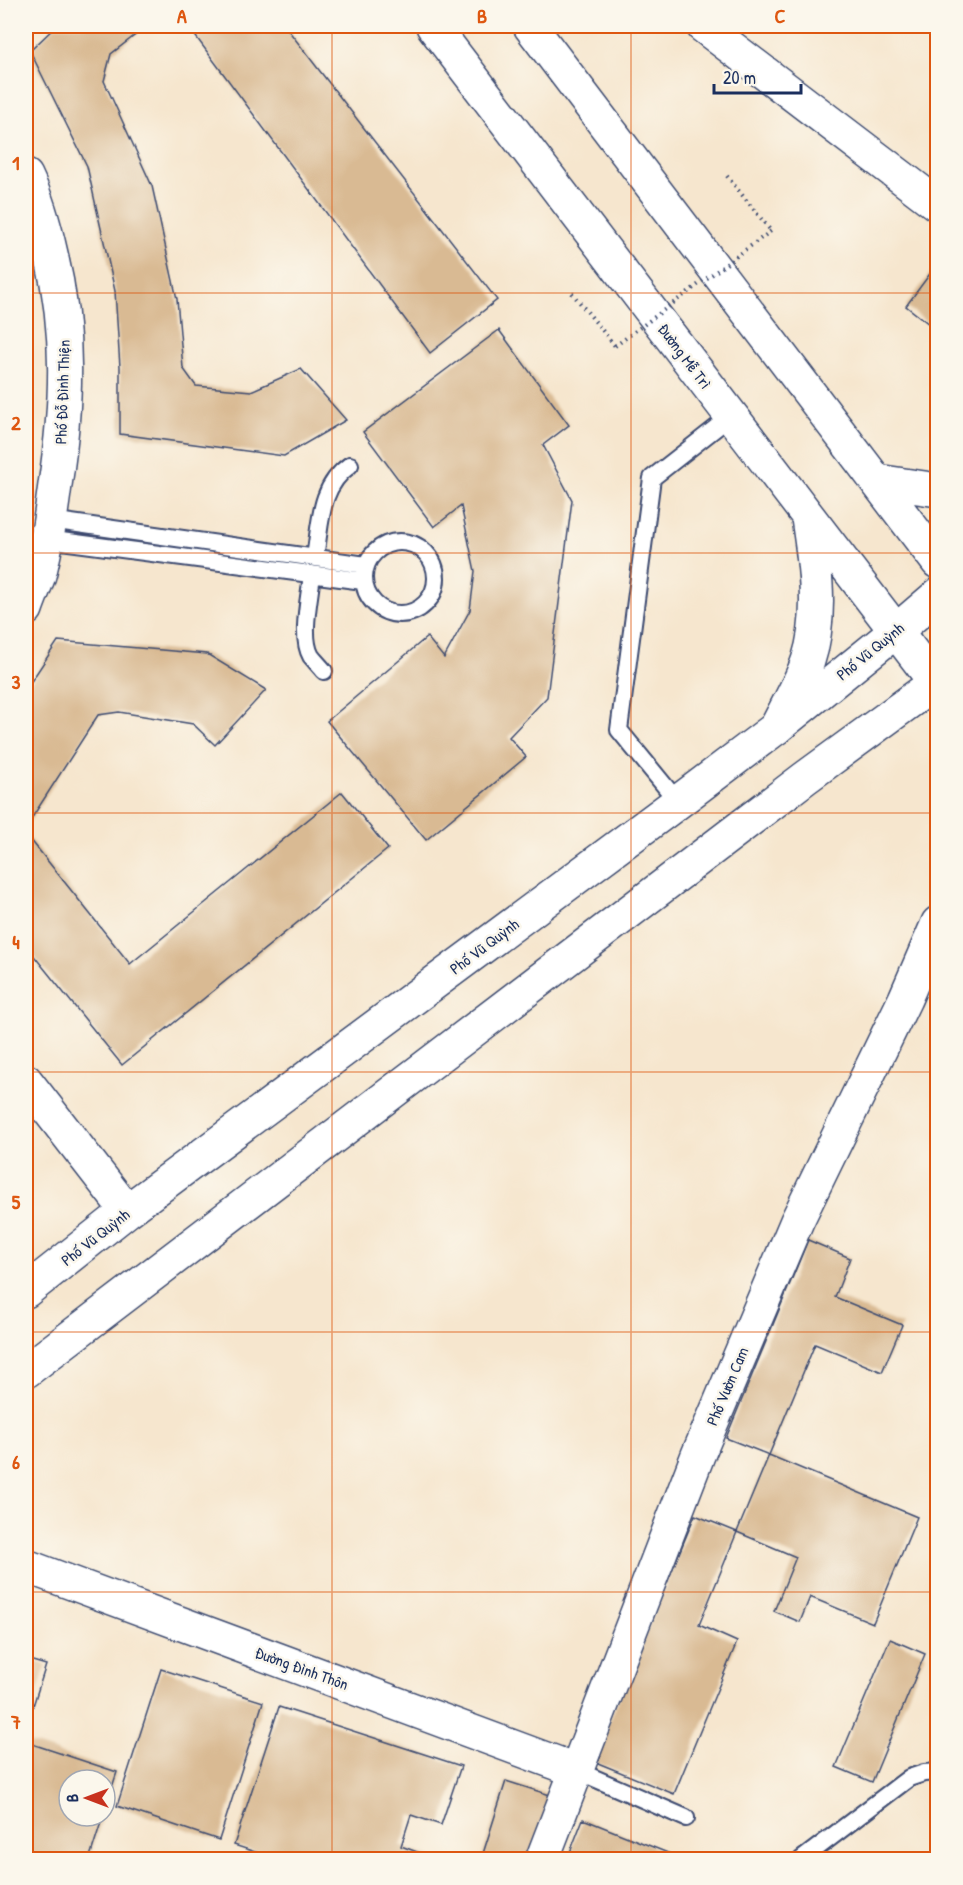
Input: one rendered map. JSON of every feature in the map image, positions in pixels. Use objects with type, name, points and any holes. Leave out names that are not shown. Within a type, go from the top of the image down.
[{"type":"street","name":"Đường Mễ Trì","points":[[433,26],[937,683]]},
{"type":"street","points":[[530,26],[938,562]]},
{"type":"street","points":[[703,26],[938,205]]},
{"type":"street","name":"Phố Đỗ Đình Thiện","points":[[26,176],[46,230],[56,273],[66,363],[64,412],[48,529],[39,574],[26,609]]},
{"type":"street","points":[[877,481],[938,490]]},
{"type":"street","points":[[776,728],[798,685],[808,659],[814,629],[817,602],[807,513]]},
{"type":"street","name":"Phố Vũ Quỳnh","points":[[26,1291],[127,1211],[776,728],[938,595]]},
{"type":"street","points":[[26,1371],[805,778],[937,683]]},
{"type":"street","name":"Phố Vườn Cam","points":[[542,1860],[698,1455],[792,1232],[905,999],[938,923]]},
{"type":"street","points":[[26,1081],[127,1211]]},
{"type":"street","name":"Đường Đình Thôn","points":[[26,1566],[578,1770]]},
{"type":"lane","points":[[678,802],[619,730],[652,478],[731,416]]},
{"type":"lane","points":[[315,557],[323,505],[328,489],[337,474],[350,465]]},
{"type":"lane","points":[[48,529],[315,557],[365,573]]},
{"type":"lane","points":[[48,529],[312,574],[365,573]]},
{"type":"lane","points":[[399,541],[411,543],[431,558],[436,569],[437,581],[434,593],[417,611],[405,615],[394,615],[373,603],[367,593],[365,573],[377,549],[399,541]]},
{"type":"lane","points":[[312,574],[306,644],[311,655],[324,671]]},
{"type":"lane","points":[[578,1770],[686,1818]]},
{"type":"lane","points":[[801,1860],[909,1778],[924,1773],[938,1772]]},
{"type":"path","points":[[572,293],[615,346],[771,231],[727,176]]},
{"type":"building","points":[[56,26],[147,26],[111,54],[104,81],[152,186],[177,299],[183,368],[196,386],[251,391],[301,369],[346,420],[284,456],[120,434],[120,367],[115,291],[87,166],[30,51]]},
{"type":"building","points":[[188,26],[285,26],[497,300],[430,353]]},
{"type":"building","points":[[938,263],[938,331],[906,306]]},
{"type":"building","points":[[499,330],[569,425],[543,445],[572,500],[547,697],[509,737],[526,757],[426,840],[327,721],[427,637],[444,658],[470,610],[475,571],[461,506],[434,527],[363,432]]},
{"type":"building","points":[[58,641],[207,654],[266,690],[215,745],[193,724],[119,712],[98,715],[26,827],[26,689]]},
{"type":"building","points":[[342,792],[388,849],[122,1065],[26,946],[26,834],[130,964]]},
{"type":"building","points":[[808,1240],[850,1258],[835,1297],[902,1325],[882,1372],[815,1344],[769,1455],[726,1438]]},
{"type":"building","points":[[769,1455],[917,1517],[873,1623],[810,1597],[800,1622],[774,1611],[796,1557],[737,1532]]},
{"type":"building","points":[[695,1515],[737,1532],[699,1625],[737,1642],[674,1794],[593,1761]]},
{"type":"building","points":[[890,1639],[925,1654],[872,1782],[836,1767]]},
{"type":"building","points":[[26,1659],[46,1665],[26,1728]]},
{"type":"building","points":[[161,1669],[263,1702],[219,1840],[117,1806]]},
{"type":"building","points":[[279,1707],[461,1766],[441,1825],[411,1815],[401,1846],[439,1860],[280,1860],[234,1845]]},
{"type":"building","points":[[26,1742],[105,1768],[57,1768],[57,1828],[99,1828],[89,1860],[26,1860]]},
{"type":"building","points":[[506,1781],[550,1795],[530,1860],[481,1860]]},
{"type":"building","points":[[583,1819],[683,1859],[683,1860],[567,1860]]}]
